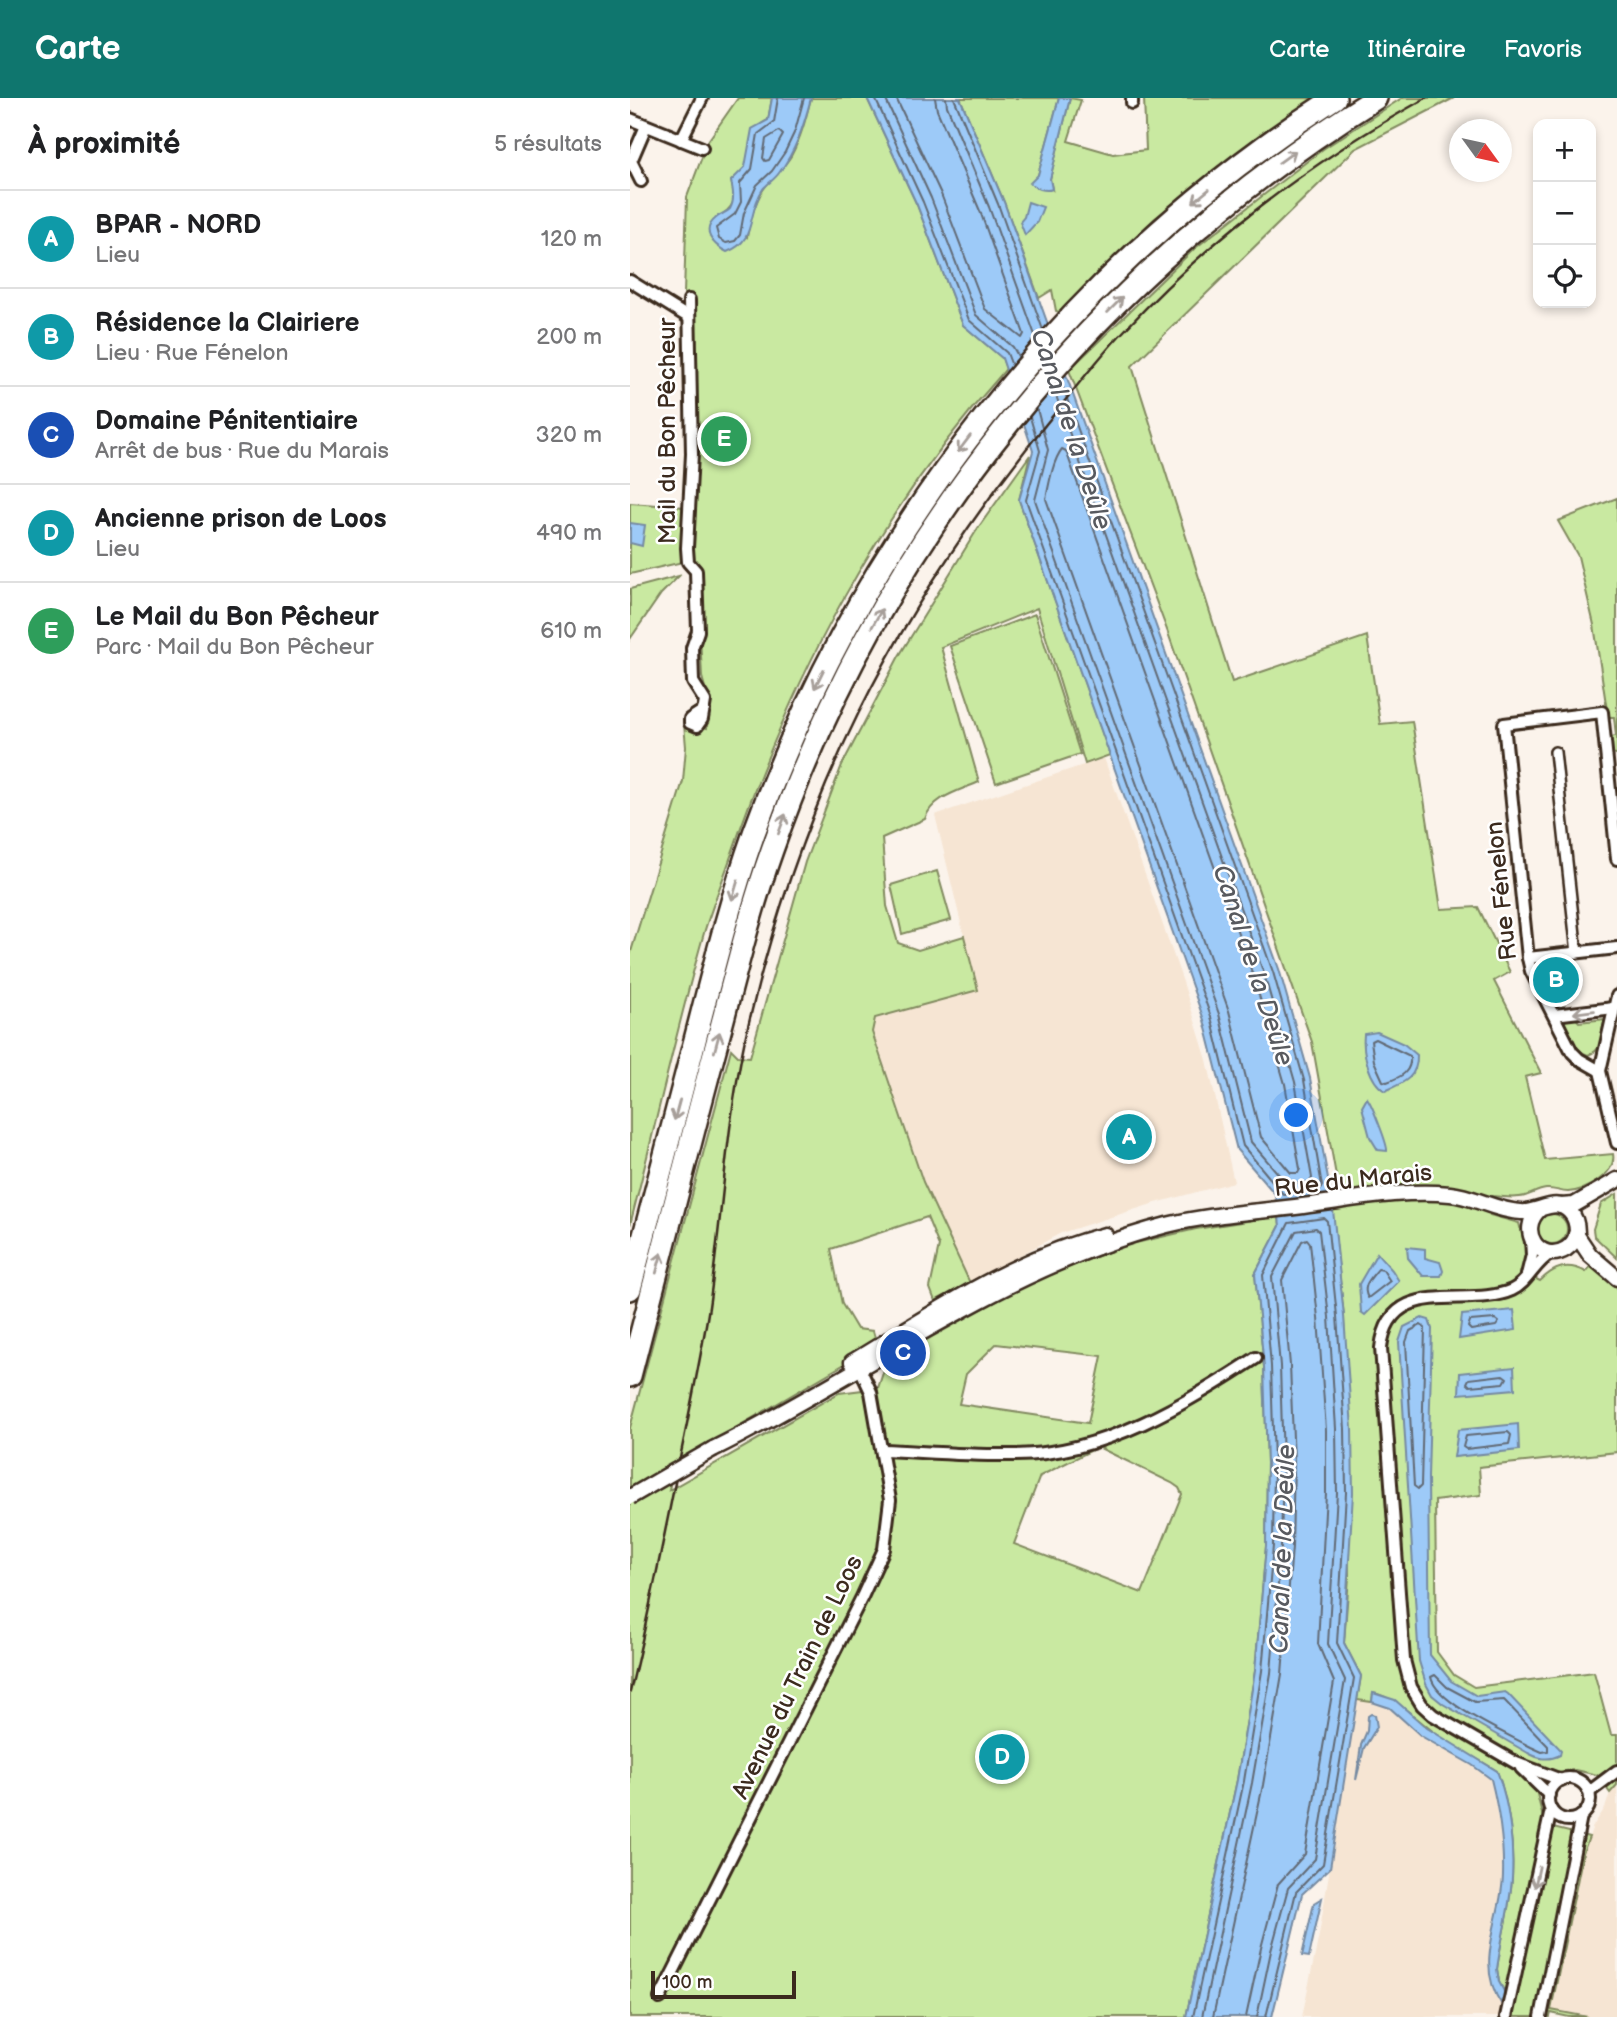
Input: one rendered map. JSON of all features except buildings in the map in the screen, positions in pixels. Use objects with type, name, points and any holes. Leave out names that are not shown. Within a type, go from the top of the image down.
[{"type":"highway","points":[[630,1289],[724,929],[754,833],[792,739],[830,657],[878,571],[940,477],[1006,390],[1058,330],[1199,198],[1258,151],[1335,98]]},
{"type":"highway","points":[[630,1376],[745,939],[785,815],[824,722],[877,618],[942,514],[1014,414],[1066,353],[1155,266],[1214,214],[1298,149],[1376,98]]},
{"type":"street","points":[[681,140],[702,98]]},
{"type":"street","points":[[630,120],[702,148]]},
{"type":"street","points":[[641,181],[631,161],[646,126]]},
{"type":"street","points":[[630,281],[688,317]]},
{"type":"street","name":"Mail du Bon Pêcheur","points":[[689,300],[692,436],[687,548],[688,562],[696,572],[698,631],[692,645],[693,682],[704,699],[704,710]]},
{"type":"street","name":"Rue Fénelon","points":[[1600,1071],[1575,1055],[1531,971],[1504,724],[1602,712],[1612,760]]},
{"type":"street","points":[[1555,752],[1577,953]]},
{"type":"street","points":[[1612,760],[1617,859]]},
{"type":"street","points":[[1528,958],[1617,948]]},
{"type":"street","points":[[1554,1016],[1616,1002],[1611,1043],[1600,1071],[1617,1143]]},
{"type":"street","points":[[1526,1278],[1532,1249],[1530,1234],[1533,1217],[1540,1209],[1550,1205],[1574,1205],[1617,1180]]},
{"type":"street","name":"Rue du Marais","points":[[630,1497],[859,1364],[996,1290],[1100,1246],[1168,1224],[1405,1193],[1450,1194],[1504,1212],[1528,1213],[1540,1209]]},
{"type":"street","points":[[1541,2017],[1581,1816],[1589,1806],[1589,1792],[1586,1786],[1574,1778],[1560,1780],[1516,1763],[1433,1715],[1418,1700],[1408,1681],[1404,1660],[1381,1348],[1389,1320],[1406,1305],[1422,1300],[1503,1293],[1518,1287],[1544,1258],[1569,1247],[1596,1194]]},
{"type":"street","points":[[1561,1206],[1570,1212],[1585,1248],[1617,1278]]},
{"type":"street","name":"Rue du Marais","points":[[1504,1212],[1530,1234]]},
{"type":"street","points":[[1530,1234],[1538,1247],[1555,1252],[1576,1253],[1600,1264]]},
{"type":"street","points":[[883,1450],[1018,1455],[1078,1448],[1119,1434],[1196,1396],[1256,1358]]},
{"type":"street","name":"Avenue du Train de Loos","points":[[660,1998],[882,1553],[890,1500],[871,1392],[859,1364]]},
{"type":"street","points":[[1516,1763],[1549,1795]]},
{"type":"street","points":[[1589,1792],[1617,1771]]},
{"type":"street","points":[[1506,2017],[1551,1810],[1549,1795],[1551,1788],[1560,1780]]},
{"type":"street","points":[[1551,1810],[1568,1820],[1581,1816]]},
{"type":"shaded area","points":[[1104,758],[1183,982],[1207,1060],[1234,1182],[1061,1233],[970,1283],[923,1182],[872,1033],[875,1019],[977,990],[935,815]]},
{"type":"shaded area","points":[[1357,1700],[1390,1708],[1421,1736],[1490,1776],[1501,1835],[1503,1878],[1488,1968],[1495,1995],[1502,2005],[1515,2013],[1514,2017],[1302,2017],[1319,1935]]},
{"type":"shaded area","points":[[1617,1785],[1617,2017],[1588,2017],[1551,2010],[1583,1853],[1593,1826]]},
{"type":"green space","points":[[738,98],[772,98],[768,120],[760,125],[752,137],[747,163],[731,181],[733,203],[717,217],[747,237],[760,195],[795,149],[811,98],[867,98],[917,205],[963,325],[1002,358],[1006,369],[960,423],[918,479],[880,537],[844,597],[783,722],[756,787],[704,933],[630,1225],[630,955],[683,781],[686,747],[684,724],[707,728],[709,702],[702,677],[697,568],[689,555],[694,318],[684,294],[687,197],[708,141]]},
{"type":"green space","points":[[960,98],[1059,98],[1038,175],[1052,189],[1050,179],[1070,98],[1081,100],[1068,141],[1113,154],[1146,150],[1144,98],[1318,98],[1264,132],[1154,219],[1060,312],[1056,311],[1052,290],[1039,298],[1004,202]]},
{"type":"green space","points":[[1402,98],[1454,98],[1355,149],[1132,366],[1232,682],[1367,636],[1380,724],[1412,721],[1441,909],[1478,907],[1510,972],[1494,981],[1541,1073],[1525,1077],[1545,1160],[1613,1154],[1610,1168],[1591,1185],[1568,1192],[1549,1189],[1521,1197],[1491,1196],[1490,1215],[1519,1223],[1527,1255],[1521,1271],[1540,1281],[1550,1272],[1561,1268],[1573,1267],[1586,1272],[1591,1266],[1617,1286],[1617,1452],[1479,1467],[1481,1495],[1435,1501],[1437,1652],[1454,1675],[1474,1687],[1594,1672],[1611,1735],[1617,1735],[1617,1785],[1610,1793],[1597,1775],[1575,1770],[1552,1772],[1537,1794],[1545,1826],[1589,1837],[1583,1853],[1551,2010],[1588,2017],[1551,2013],[1550,2017],[1514,2017],[1514,2013],[1502,2005],[1505,1993],[1499,1982],[1497,1969],[1511,1889],[1512,1851],[1508,1810],[1497,1771],[1450,1744],[1392,1700],[1373,1693],[1372,1702],[1357,1700],[1361,1676],[1344,1643],[1349,1577],[1344,1316],[1333,1216],[1333,1210],[1342,1209],[1312,1042],[1167,630],[1069,370],[1194,249],[1323,149]]},
{"type":"green space","points":[[1030,455],[1019,500],[1110,755],[1085,764],[1037,608],[941,647],[979,782],[940,800],[925,819],[882,838],[887,906],[898,943],[918,950],[964,936],[978,990],[875,1018],[872,1032],[923,1182],[970,1283],[935,1301],[930,1288],[939,1246],[927,1217],[831,1249],[842,1304],[857,1329],[873,1331],[877,1345],[674,1464],[669,1490],[839,1393],[878,1388],[885,1367],[917,1345],[1035,1280],[1127,1245],[1196,1229],[1279,1216],[1280,1226],[1255,1274],[1264,1367],[1267,1463],[1266,1546],[1255,1671],[1237,1780],[1186,2017],[630,2017],[630,1428],[731,1049],[738,1056],[750,1057],[805,862],[842,765],[899,656],[978,528]],"holes":[[[996,1344],[1102,1356],[1088,1423],[959,1404],[966,1374]],[[1098,1447],[1172,1483],[1182,1494],[1142,1593],[1014,1544],[1040,1476]]]},
{"type":"green space","points":[[1617,498],[1616,755],[1611,752],[1610,737],[1616,736],[1614,717],[1608,717],[1594,625],[1578,556],[1558,521]]},
{"type":"green space","points":[[630,503],[684,507],[683,562],[630,574]]},
{"type":"green space","points":[[679,576],[661,594],[630,639],[630,589]]},
{"type":"green space","points":[[1035,614],[1080,754],[996,783],[950,646]]},
{"type":"green space","points":[[937,871],[951,920],[902,934],[891,885]]},
{"type":"green space","points":[[1573,1015],[1579,1022],[1606,1019],[1602,1041],[1593,1053],[1583,1053],[1571,1040],[1565,1019]]},
{"type":"green space","points":[[1617,1194],[1617,1258],[1594,1236],[1593,1229],[1601,1204]]},
{"type":"green space","points":[[1552,1214],[1558,1215],[1566,1223],[1566,1235],[1558,1243],[1552,1244],[1546,1243],[1538,1235],[1537,1229],[1538,1223],[1546,1215]]},
{"type":"water","points":[[772,98],[811,98],[795,147],[758,198],[743,241],[727,252],[713,242],[709,228],[716,218],[732,206],[731,181],[745,167],[752,129],[768,120]]},
{"type":"water","name":"Canal de la Deûle","points":[[867,98],[960,98],[1004,202],[1279,969],[1310,1078],[1331,1196],[1276,1202],[1275,1194],[1237,1150],[1204,1020],[1019,500],[1033,451],[1002,358],[963,325],[917,205]]},
{"type":"water","points":[[1059,98],[1070,98],[1050,179],[1052,189],[1043,190],[1030,183],[1038,175]]},
{"type":"water","points":[[1028,202],[1043,207],[1037,222],[1025,235],[1020,222]]},
{"type":"water","points":[[630,523],[645,525],[642,546],[630,543]]},
{"type":"water","points":[[1377,1032],[1404,1044],[1417,1055],[1415,1069],[1408,1079],[1385,1091],[1379,1087],[1371,1073],[1364,1049],[1364,1034]]},
{"type":"water","points":[[1367,1098],[1387,1151],[1378,1150],[1370,1137],[1362,1107]]},
{"type":"water","name":"Canal de la Deûle","points":[[1333,1210],[1352,1429],[1353,1493],[1344,1643],[1361,1676],[1330,1868],[1302,1894],[1272,2017],[1186,2017],[1237,1780],[1255,1671],[1266,1546],[1267,1463],[1264,1367],[1255,1274],[1280,1226],[1279,1216]]},
{"type":"water","points":[[1407,1247],[1425,1249],[1425,1258],[1440,1262],[1443,1271],[1441,1276],[1423,1276],[1408,1258]]},
{"type":"water","points":[[1377,1253],[1399,1281],[1365,1315],[1361,1312],[1359,1284]]},
{"type":"water","points":[[1514,1310],[1516,1330],[1459,1339],[1462,1315]]},
{"type":"water","points":[[1422,1318],[1429,1320],[1432,1329],[1428,1478],[1430,1655],[1451,1681],[1477,1696],[1505,1692],[1508,1694],[1561,1750],[1556,1757],[1536,1757],[1528,1753],[1443,1704],[1432,1695],[1426,1684],[1419,1661],[1399,1342],[1404,1327]]},
{"type":"water","points":[[1514,1367],[1515,1389],[1459,1394],[1460,1373]]},
{"type":"water","points":[[1518,1424],[1519,1450],[1454,1457],[1458,1430]]},
{"type":"water","points":[[1373,1693],[1395,1700],[1427,1728],[1497,1771],[1508,1810],[1512,1851],[1511,1889],[1497,1969],[1499,1982],[1505,1993],[1502,2005],[1494,1989],[1489,1957],[1503,1875],[1500,1827],[1491,1779],[1421,1736],[1390,1708],[1372,1702]]},
{"type":"water","points":[[1375,1715],[1377,1727],[1364,1748],[1356,1780],[1361,1745],[1367,1731],[1368,1716]]},
{"type":"water","points":[[1322,1898],[1309,1957],[1302,1956],[1314,1903]]},
{"type":"railway","points":[[630,1692],[655,1582],[705,1328],[714,1274],[733,1105],[745,1039],[767,952],[793,869],[858,713],[898,639],[942,567],[991,495],[1114,342],[1192,264],[1266,202],[1344,147],[1426,98]]},
{"type":"place","name":"Le Mail du Bon Pêcheur","points":[[724,439]]},
{"type":"place","name":"Résidence la Clairiere","points":[[1556,980]]},
{"type":"place","name":"BPAR - NORD","points":[[1129,1137]]},
{"type":"place","name":"Domaine Pénitentiaire","points":[[903,1353]]},
{"type":"place","name":"Ancienne prison de Loos","points":[[1002,1757]]}]
